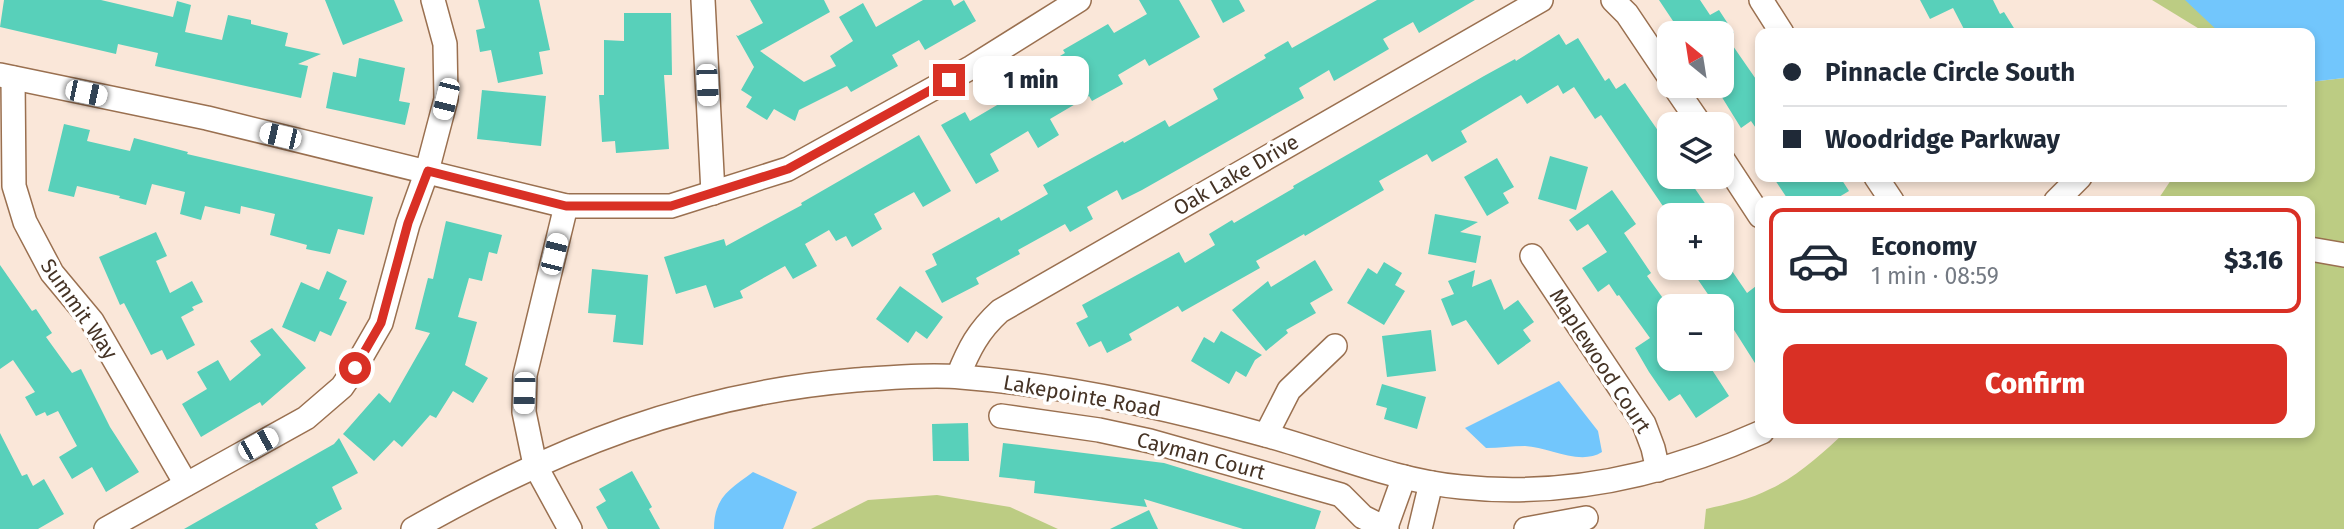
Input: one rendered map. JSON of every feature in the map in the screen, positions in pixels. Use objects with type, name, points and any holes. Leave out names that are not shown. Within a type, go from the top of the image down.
[{"type":"street","points":[[106,529],[306,418],[342,387],[381,323],[408,223],[428,171],[446,99],[445,44],[433,0]]},
{"type":"street","points":[[703,0],[713,193]]},
{"type":"street","points":[[7,76],[206,118],[566,206],[671,206],[788,169],[972,67],[1079,0]]},
{"type":"street","name":"Oak Lake Drive","points":[[958,376],[983,326],[1000,311],[1541,0]]},
{"type":"street","points":[[1613,0],[1627,14],[1657,59]]},
{"type":"street","points":[[1761,0],[1779,28]]},
{"type":"street","name":"Summit Way","points":[[7,76],[14,186],[25,222],[51,274],[92,321],[186,484]]},
{"type":"street","points":[[1734,176],[1755,208]]},
{"type":"street","points":[[2061,196],[2075,182]]},
{"type":"street","points":[[566,206],[525,374],[524,412],[535,465],[570,529]]},
{"type":"street","points":[[2315,250],[2344,255]]},
{"type":"street","name":"Maplewood Court","points":[[1532,256],[1644,424],[1658,470]]},
{"type":"street","points":[[1266,435],[1289,390],[1335,346]]},
{"type":"street","name":"Lakepointe Road","points":[[413,529],[535,465],[591,441],[656,419],[748,396],[818,384],[884,378],[958,376],[1062,389],[1142,404],[1266,435],[1404,477],[1431,483],[1500,490],[1583,486],[1658,470],[1729,447],[1755,435]]},
{"type":"street","name":"Cayman Court","points":[[1001,416],[1099,430],[1150,441],[1341,495],[1363,517],[1387,528]]},
{"type":"street","points":[[1387,528],[1404,477]]},
{"type":"street","points":[[1420,529],[1431,483]]},
{"type":"street","points":[[1526,529],[1586,518]]},
{"type":"green space","points":[[2152,0],[2214,0],[2224,28],[2198,28]]},
{"type":"green space","points":[[2344,78],[2344,246],[2315,241],[2315,196],[2160,196],[2170,182],[2315,182],[2315,81]]},
{"type":"green space","points":[[2315,259],[2344,264],[2344,529],[1704,529],[1706,509],[1763,493],[1810,463],[1838,438],[2315,438]]},
{"type":"green space","points":[[937,495],[1010,507],[1058,529],[811,529],[868,500]]},
{"type":"water","points":[[2185,0],[2344,0],[2344,78],[2315,81],[2315,28],[2215,28]]},
{"type":"water","points":[[1559,381],[1598,431],[1602,452],[1593,456],[1574,457],[1525,446],[1486,448],[1465,428]]},
{"type":"water","points":[[753,472],[797,492],[783,529],[714,529],[720,501]]},
{"type":"building","points":[[4,0],[101,0],[173,17],[177,1],[191,5],[185,32],[222,40],[228,15],[288,33],[285,46],[321,54],[298,64],[308,66],[301,98],[155,66],[158,53],[118,44],[116,54],[0,27]]},
{"type":"building","points":[[325,0],[394,0],[403,21],[343,45]]},
{"type":"building","points":[[478,0],[539,0],[550,50],[539,52],[543,74],[498,83],[491,50],[480,52],[476,30],[485,28]]},
{"type":"building","points":[[750,0],[824,0],[830,12],[760,51],[804,82],[836,66],[830,56],[853,41],[839,17],[863,3],[876,27],[923,0],[951,0],[954,6],[964,0],[976,21],[925,50],[919,40],[892,55],[898,66],[851,92],[847,86],[799,110],[795,121],[774,109],[767,120],[746,107],[752,97],[741,90],[754,67],[736,35],[763,23]]},
{"type":"building","points":[[1139,0],[1179,0],[1200,37],[1149,66],[1145,59],[1118,75],[1123,84],[1092,101],[1089,96],[1050,119],[1059,135],[1038,148],[1028,131],[990,154],[999,171],[976,184],[941,125],[965,112],[970,121],[1009,98],[1004,89],[1065,53],[1063,50],[1108,24],[1114,33],[1147,14]]},
{"type":"building","points":[[1211,0],[1239,0],[1245,11],[1223,23]]},
{"type":"building","points":[[1377,0],[1475,0],[1419,33],[1413,22],[1383,39],[1389,49],[1334,81],[1329,70],[1299,88],[1304,98],[1142,190],[1122,200],[1117,190],[1087,207],[1093,219],[1070,232],[1065,224],[1018,250],[1020,254],[976,278],[979,284],[942,303],[925,271],[937,265],[932,254],[999,217],[1001,221],[1048,194],[1043,185],[1123,141],[1124,143],[1165,120],[1169,127],[1218,99],[1213,89],[1266,58],[1264,55],[1288,41],[1292,48]]},
{"type":"building","points":[[1659,0],[1700,0],[1710,15],[1719,10],[1726,21],[1673,21]]},
{"type":"building","points":[[1920,0],[1993,0],[2000,14],[2004,12],[2014,28],[1963,28],[1953,8],[1930,19]]},
{"type":"building","points":[[624,13],[671,13],[672,75],[664,75],[669,149],[616,153],[615,141],[602,142],[599,95],[604,95],[604,40],[624,41]]},
{"type":"building","points":[[1559,34],[1566,45],[1578,38],[1605,81],[1609,78],[1616,89],[1625,83],[1657,129],[1657,189],[1695,189],[1705,203],[1661,203],[1601,115],[1595,119],[1574,87],[1563,94],[1558,85],[1527,104],[1521,95],[1461,131],[1467,142],[1432,162],[1427,154],[1379,181],[1384,190],[1256,261],[1260,268],[1182,312],[1178,306],[1129,334],[1132,340],[1107,353],[1101,341],[1089,347],[1076,323],[1088,317],[1082,305],[1179,252],[1185,263],[1215,245],[1209,234],[1232,220],[1234,223],[1484,76],[1515,59],[1516,61]]},
{"type":"building","points":[[1734,47],[1755,78],[1755,127],[1751,121],[1741,128],[1734,112],[1731,112],[1722,98],[1734,98]]},
{"type":"building","points":[[359,58],[405,68],[399,101],[410,103],[405,125],[326,108],[333,72],[356,77]]},
{"type":"building","points":[[482,90],[546,96],[541,146],[477,139]]},
{"type":"building","points":[[64,124],[90,130],[87,141],[130,151],[134,138],[188,152],[187,154],[373,197],[364,235],[338,229],[330,254],[306,249],[307,245],[270,235],[275,214],[241,206],[240,214],[205,206],[201,220],[180,214],[185,192],[152,184],[146,205],[77,186],[74,197],[48,191]]},
{"type":"building","points":[[919,135],[951,191],[923,207],[914,192],[874,214],[882,229],[852,247],[846,236],[836,241],[829,230],[805,244],[817,266],[793,279],[785,266],[740,291],[743,298],[714,308],[706,285],[676,294],[664,257],[724,239],[726,246],[802,205],[801,203]]},
{"type":"building","points":[[1550,156],[1588,167],[1576,210],[1538,199]]},
{"type":"building","points":[[1497,158],[1514,187],[1503,193],[1509,203],[1487,216],[1464,177]]},
{"type":"building","points":[[1776,182],[1843,182],[1849,191],[1841,196],[1786,196]]},
{"type":"building","points":[[1612,190],[1636,224],[1624,233],[1651,273],[1647,276],[1660,294],[1657,294],[1657,371],[1713,371],[1729,396],[1696,418],[1680,394],[1669,401],[1635,348],[1650,338],[1609,284],[1598,292],[1582,268],[1607,252],[1588,224],[1577,231],[1569,220]]},
{"type":"building","points":[[1435,214],[1478,222],[1460,232],[1481,236],[1476,263],[1428,254]]},
{"type":"building","points":[[446,221],[502,235],[497,254],[489,252],[482,281],[469,278],[458,317],[477,322],[465,365],[488,378],[473,403],[453,391],[436,418],[430,415],[402,447],[394,440],[374,461],[343,434],[379,393],[390,403],[430,333],[415,329],[428,278],[433,279]]},
{"type":"building","points":[[156,232],[167,256],[156,261],[170,293],[192,281],[203,302],[181,317],[195,345],[167,360],[162,350],[151,355],[124,303],[120,305],[99,257]]},
{"type":"building","points":[[1315,260],[1333,290],[1310,303],[1316,313],[1286,330],[1288,333],[1266,351],[1232,310],[1268,281],[1271,287]]},
{"type":"building","points":[[1384,262],[1402,273],[1395,285],[1405,291],[1384,325],[1347,303],[1368,268],[1377,274]]},
{"type":"building","points":[[0,265],[32,311],[36,309],[52,333],[46,337],[72,373],[81,369],[110,427],[139,472],[106,492],[92,467],[72,479],[59,457],[77,446],[58,411],[47,416],[45,412],[36,416],[25,397],[35,392],[13,360],[0,369]]},
{"type":"building","points":[[592,269],[648,275],[643,345],[613,342],[616,315],[588,313]]},
{"type":"building","points":[[1475,270],[1472,287],[1491,279],[1504,310],[1518,300],[1534,322],[1523,330],[1531,341],[1498,365],[1466,320],[1452,326],[1441,299],[1454,294],[1448,281]]},
{"type":"building","points":[[327,271],[347,281],[339,299],[347,302],[331,336],[320,331],[315,342],[282,327],[301,282],[319,290]]},
{"type":"building","points":[[1734,274],[1747,293],[1755,287],[1755,363],[1734,330],[1734,294],[1708,294],[1698,280],[1734,280]]},
{"type":"building","points":[[900,286],[943,317],[927,339],[916,331],[908,343],[876,319]]},
{"type":"building","points":[[272,328],[306,368],[262,406],[260,402],[201,437],[182,404],[207,389],[197,372],[218,360],[230,381],[261,355],[250,341]]},
{"type":"building","points":[[1431,330],[1436,371],[1387,377],[1382,336]]},
{"type":"building","points":[[1221,331],[1262,355],[1255,360],[1246,377],[1236,371],[1229,384],[1191,361],[1204,337],[1214,343]]},
{"type":"building","points":[[1382,384],[1426,397],[1417,429],[1384,419],[1387,408],[1376,405]]},
{"type":"building","points":[[968,423],[969,461],[933,461],[932,424]]},
{"type":"building","points":[[0,433],[22,476],[27,474],[33,486],[44,479],[64,514],[38,529],[0,529]]},
{"type":"building","points":[[339,438],[358,473],[332,487],[342,509],[315,524],[318,529],[184,529],[334,444]]},
{"type":"building","points":[[1003,443],[1164,463],[1321,511],[1315,529],[1243,529],[1144,499],[1147,507],[1034,493],[1035,481],[999,477]]},
{"type":"building","points":[[632,471],[652,507],[649,509],[660,529],[608,529],[596,507],[606,501],[599,489]]},
{"type":"building","points":[[1149,510],[1158,529],[1110,529]]},
{"type":"route","points":[[355,368],[381,323],[408,223],[428,171],[566,206],[671,206],[788,169],[949,80]]}]
